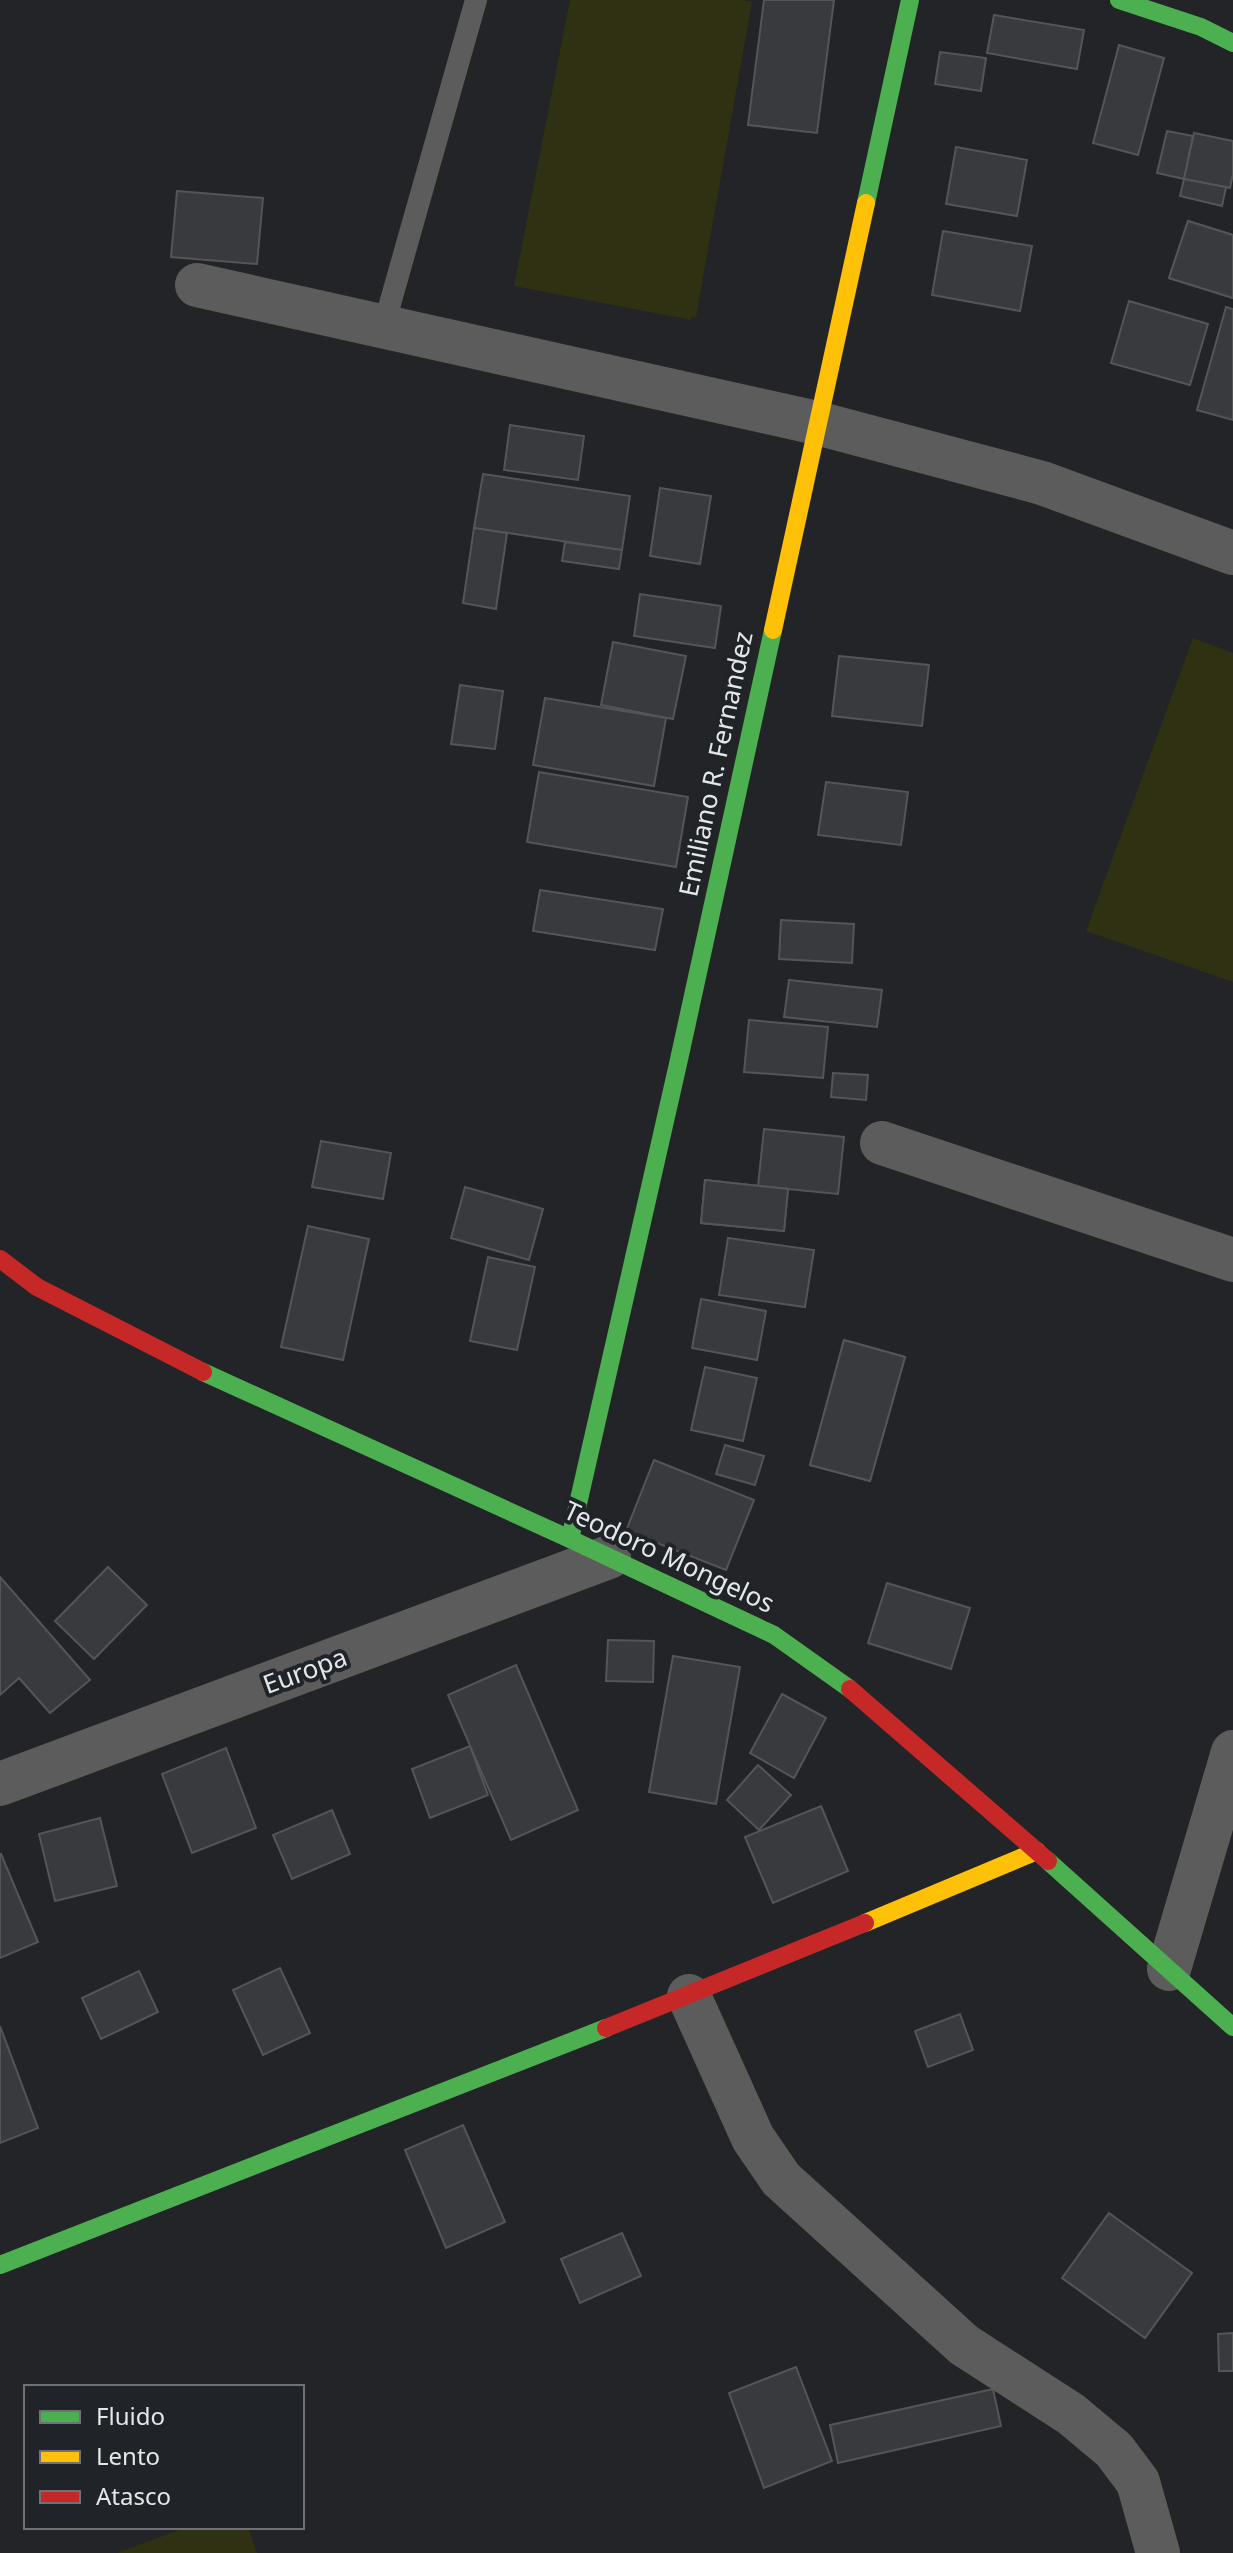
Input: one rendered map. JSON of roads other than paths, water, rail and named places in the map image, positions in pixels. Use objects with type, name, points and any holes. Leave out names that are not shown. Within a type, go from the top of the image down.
[{"type":"street","name":"Emiliano R. Fernandez","points":[[570,1539],[671,1094],[910,0]]},
{"type":"street","points":[[1119,0],[1201,27],[1233,43]]},
{"type":"street","points":[[197,285],[817,423],[1042,483],[1233,553]]},
{"type":"street","points":[[882,1143],[1233,1260]]},
{"type":"street","name":"Teodoro Mongelos","points":[[0,1259],[37,1287],[208,1375],[774,1635],[853,1691],[1233,2027]]},
{"type":"street","name":"Europa","points":[[0,1784],[609,1557]]},
{"type":"street","points":[[1169,1969],[1233,1752]]},
{"type":"street","points":[[0,2265],[689,1996],[1037,1851]]},
{"type":"street","points":[[689,1996],[753,2138],[781,2179],[964,2345],[1071,2414],[1114,2450],[1138,2482],[1158,2553]]},
{"type":"lane","points":[[384,325],[476,0]]}]
